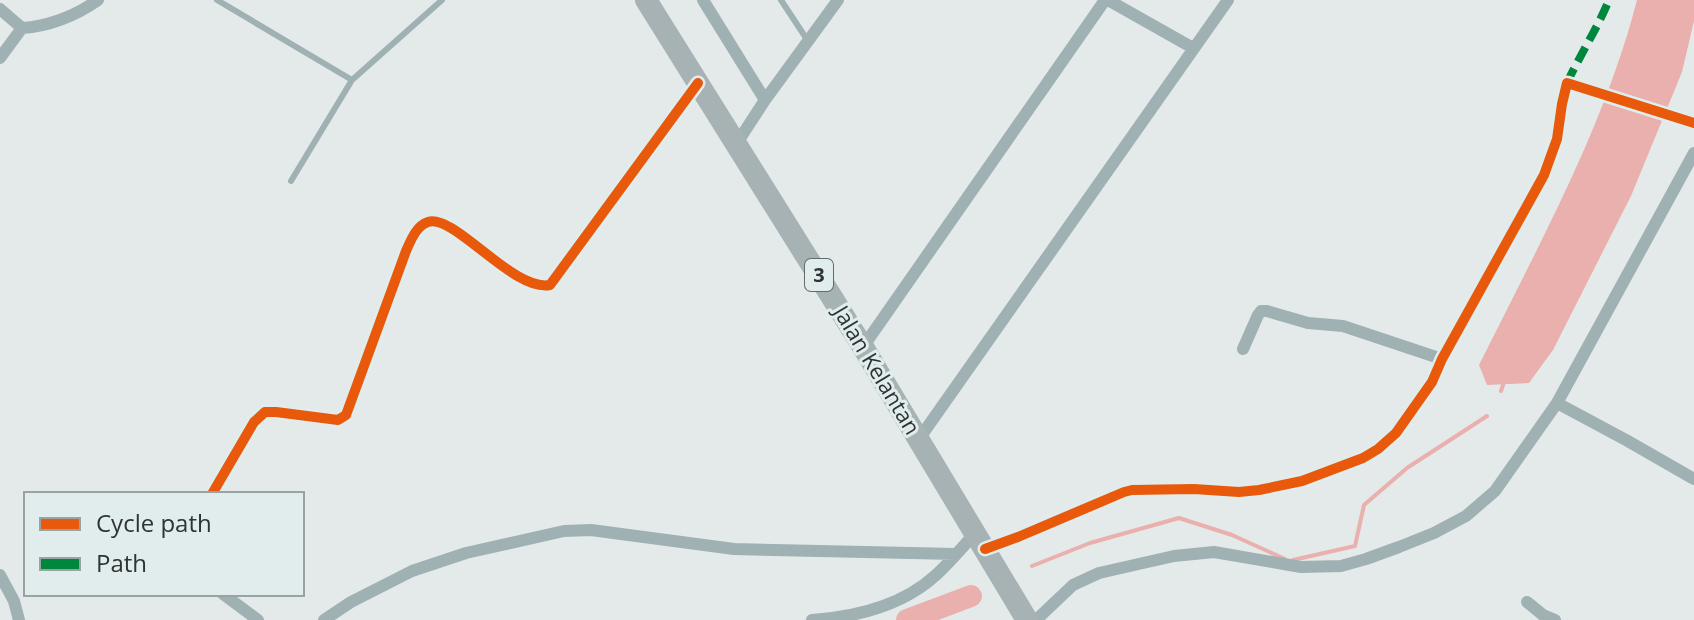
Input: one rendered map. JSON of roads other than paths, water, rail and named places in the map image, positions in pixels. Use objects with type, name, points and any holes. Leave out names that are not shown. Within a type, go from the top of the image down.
[{"type":"highway","name":"Jalan Kelantan","points":[[646,0],[863,347],[1025,617]]},
{"type":"street","points":[[0,9],[22,28],[37,27],[72,16],[98,0]]},
{"type":"street","points":[[703,0],[765,100]]},
{"type":"street","points":[[737,143],[838,0]]},
{"type":"street","points":[[863,347],[1106,0],[1193,48]]},
{"type":"street","points":[[919,439],[1228,0]]},
{"type":"street","points":[[0,58],[22,28]]},
{"type":"street","points":[[213,492],[254,422],[265,412],[338,420],[346,415],[406,251],[419,228],[427,222],[441,223],[520,277],[540,285],[550,285],[698,83]]},
{"type":"street","points":[[324,620],[351,602],[412,571],[466,553],[564,531],[601,531],[734,549],[956,554],[1018,537],[1132,490],[1259,490],[1302,481],[1344,466],[1378,449],[1396,433],[1432,382],[1544,175],[1557,139],[1567,83],[1694,123]]},
{"type":"street","points":[[1025,617],[1081,580],[1099,573],[1174,556],[1214,552],[1301,567],[1341,566],[1434,533],[1466,516],[1495,491],[1557,403],[1694,153]]},
{"type":"street","points":[[1243,349],[1258,315],[1264,311],[1308,323],[1343,326],[1442,359]]},
{"type":"street","points":[[1557,403],[1694,479]]},
{"type":"street","points":[[812,620],[866,613],[891,603],[933,578],[956,554]]},
{"type":"street","points":[[0,575],[14,601],[19,620]]},
{"type":"street","points":[[226,596],[258,620]]},
{"type":"street","points":[[1527,602],[1555,620]]},
{"type":"lane","points":[[217,0],[352,80]]},
{"type":"lane","points":[[291,181],[352,80],[442,0]]},
{"type":"lane","points":[[781,0],[808,41]]},
{"type":"waterway","points":[[1501,391],[1505,379]]},
{"type":"waterway","points":[[1293,560],[1355,546],[1364,505],[1407,468],[1487,416]]},
{"type":"waterway","points":[[1032,566],[1090,543],[1179,518],[1232,535],[1285,559]]},
{"type":"waterway","points":[[907,620],[971,596]]}]
